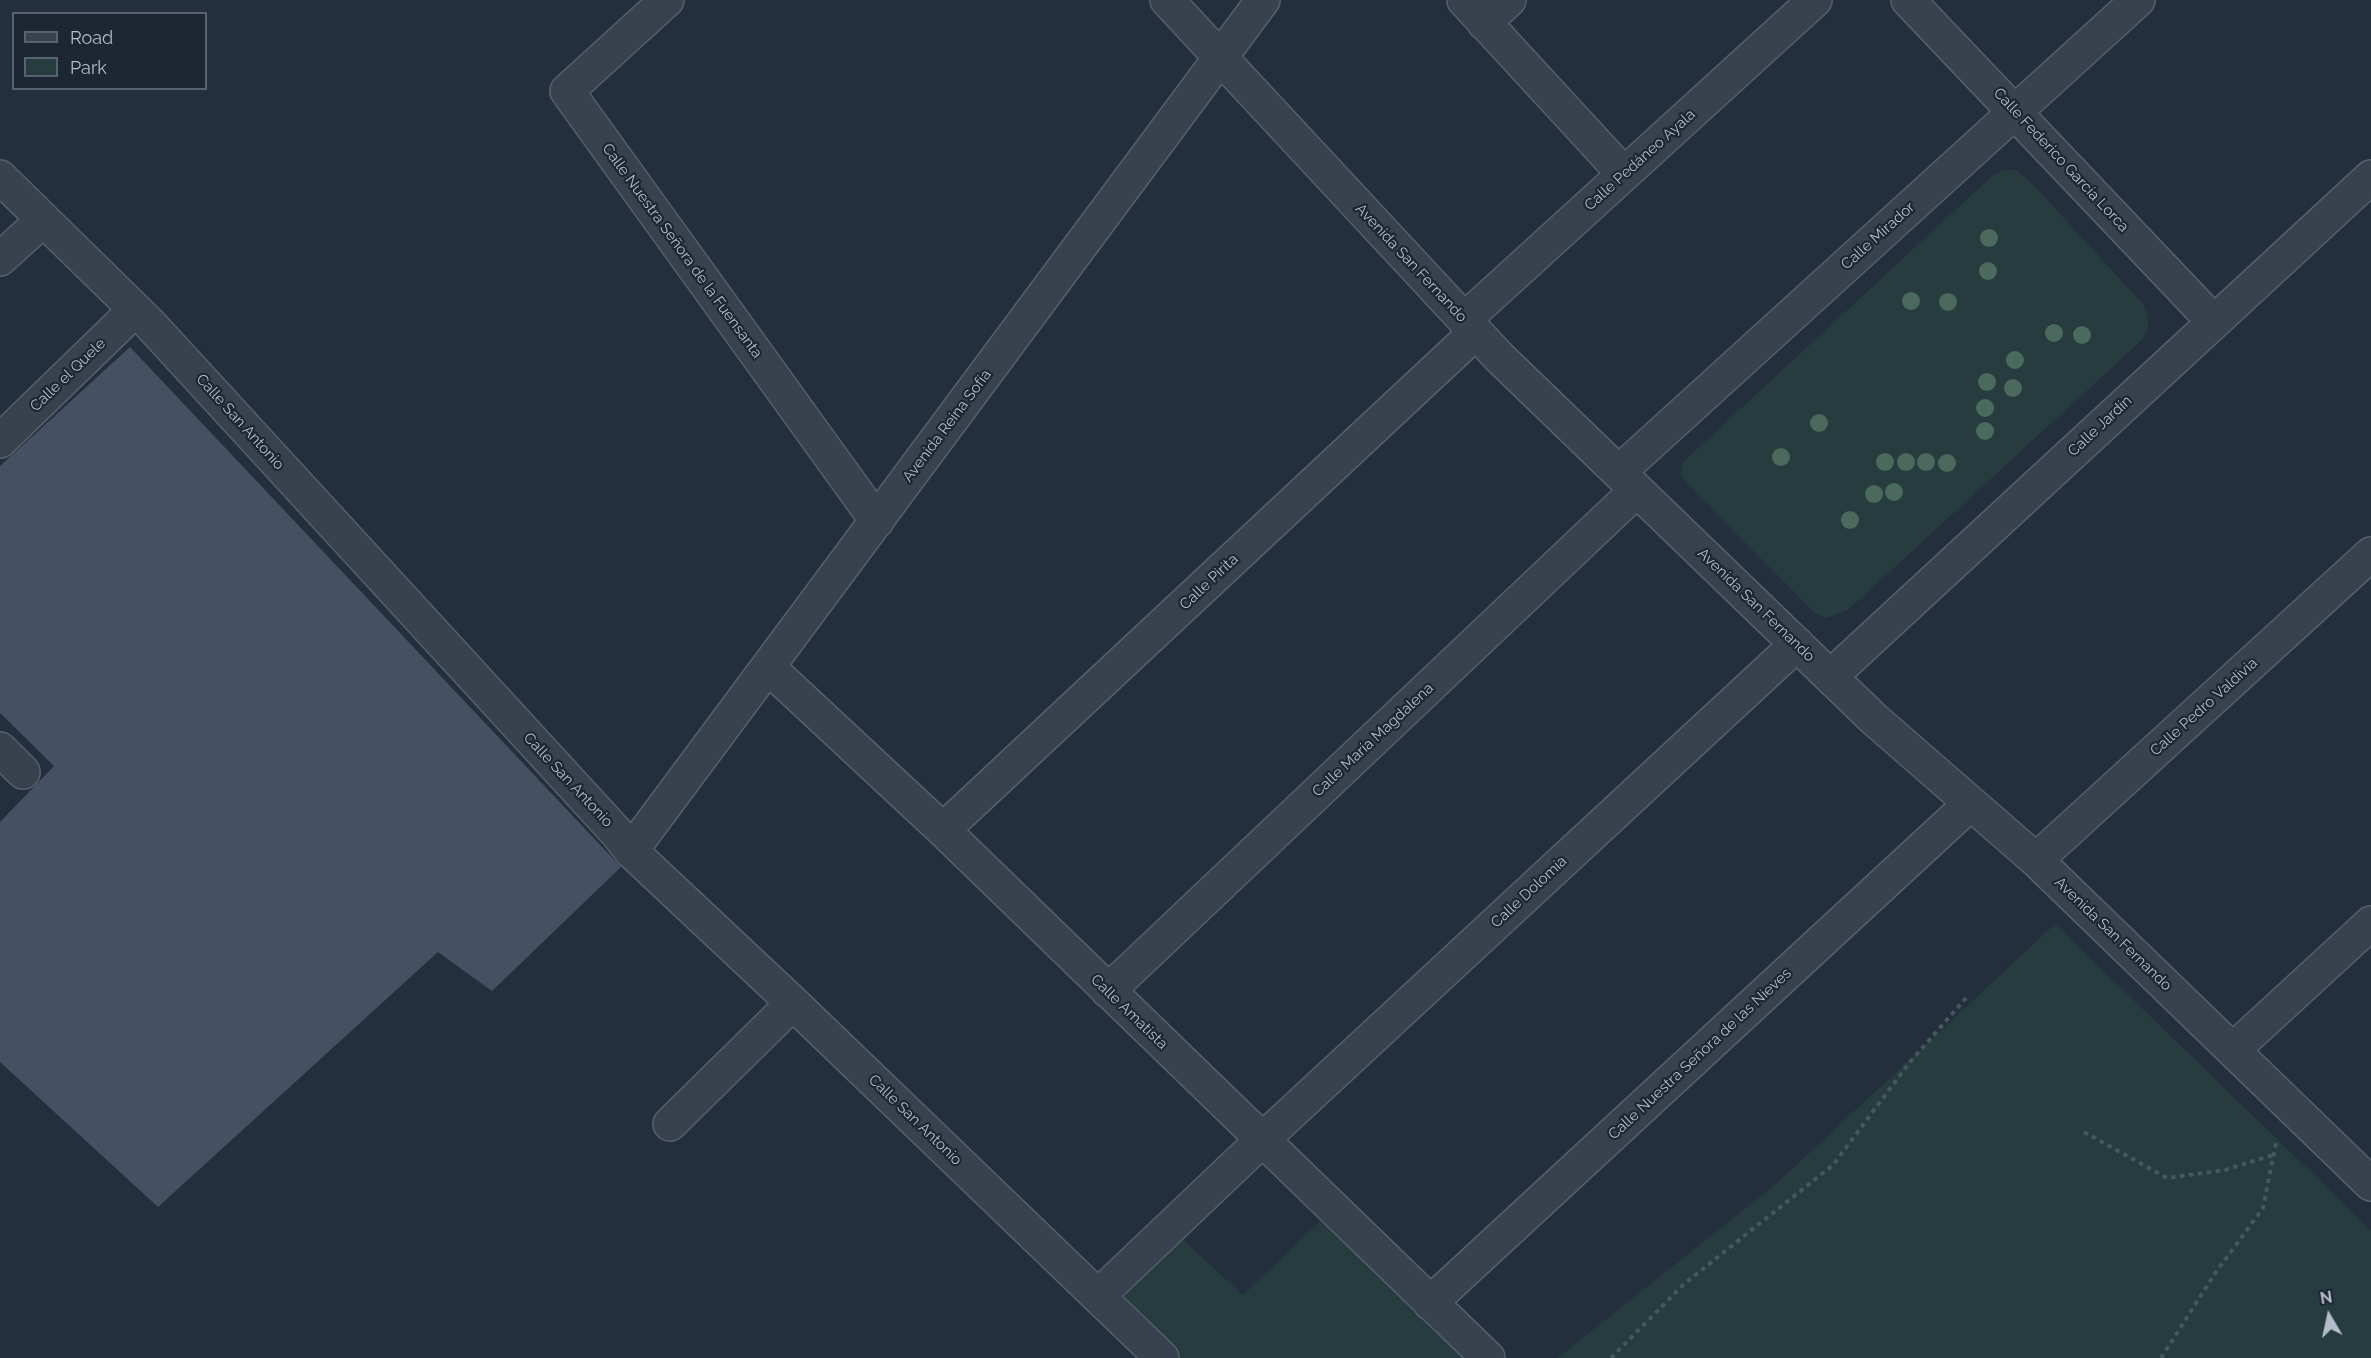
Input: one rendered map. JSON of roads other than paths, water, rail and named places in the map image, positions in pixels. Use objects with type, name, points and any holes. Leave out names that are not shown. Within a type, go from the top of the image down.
[{"type":"street","name":"Calle Nuestra Señora de la Fuensanta","points":[[667,0],[567,91],[877,520]]},
{"type":"street","name":"Avenida San Fernando","points":[[1167,0],[1470,326],[1874,719],[2036,860],[2371,1184]]},
{"type":"street","name":"Avenida Reina Sofía","points":[[631,851],[1263,0]]},
{"type":"street","points":[[1509,0],[1474,11],[1624,174]]},
{"type":"street","name":"Calle Pedáneo Ayala","points":[[1470,326],[1624,174],[1815,0]]},
{"type":"street","name":"Calle Federico García Lorca","points":[[1908,0],[2213,321]]},
{"type":"street","name":"Calle Mirador","points":[[1628,481],[2015,111],[2138,0]]},
{"type":"street","name":"Calle San Antonio","points":[[0,177],[135,310],[617,833],[631,851],[793,1003],[1162,1358]]},
{"type":"street","name":"Calle Jardín","points":[[1831,676],[2371,177]]},
{"type":"street","points":[[0,259],[43,219]]},
{"type":"street","name":"Calle el Quele","points":[[0,441],[135,310]]},
{"type":"street","name":"Calle Pirita","points":[[943,830],[1470,326]]},
{"type":"street","name":"Calle María Magdalena","points":[[1108,991],[1628,481]]},
{"type":"street","name":"Calle Pedro Valdivia","points":[[2036,860],[2371,554]]},
{"type":"street","name":"Calle Dolomía","points":[[1098,1296],[1262,1140],[1797,644]]},
{"type":"street","name":"Calle Amatista","points":[[768,667],[943,830],[1488,1358]]},
{"type":"street","points":[[0,749],[23,772]]},
{"type":"street","name":"Calle Nuestra Señora de las Nieves","points":[[1430,1303],[1970,804]]},
{"type":"street","points":[[2233,1050],[2371,923]]},
{"type":"street","points":[[669,1124],[793,1003]]}]
